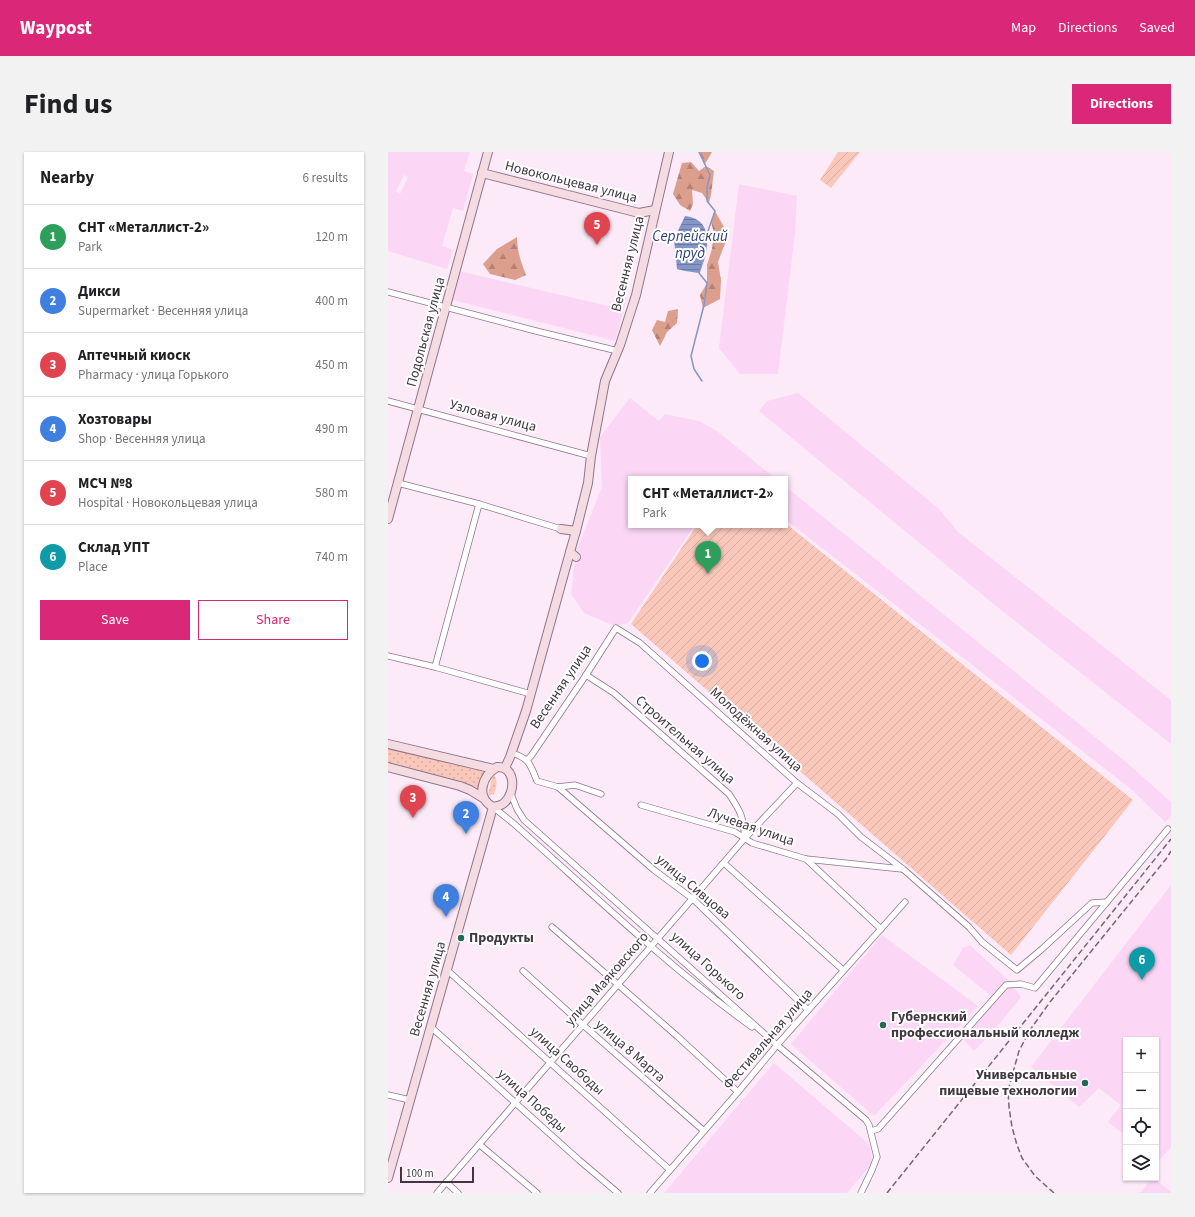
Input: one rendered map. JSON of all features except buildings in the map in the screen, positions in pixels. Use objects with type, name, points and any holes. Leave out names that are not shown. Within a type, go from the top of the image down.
[{"type":"street","name":"Подольская улица","points":[[388,519],[488,152]]},
{"type":"street","name":"Весенняя улица","points":[[505,768],[512,753],[531,694],[573,554],[576,531],[588,483],[591,456],[605,381],[618,351],[636,295],[669,152]]},
{"type":"street","name":"Новокольцевая улица","points":[[482,173],[639,213],[655,210]]},
{"type":"street","points":[[388,292],[618,351]]},
{"type":"street","name":"Узловая улица","points":[[388,401],[591,456]]},
{"type":"street","points":[[398,482],[479,504],[561,529],[576,531]]},
{"type":"street","points":[[435,667],[479,504]]},
{"type":"street","name":"Весенняя улица","points":[[527,760],[586,675],[616,628]]},
{"type":"street","name":"Молодёжная улица","points":[[616,628],[640,643],[797,783],[838,814],[861,837],[903,869],[969,927],[982,942],[1017,970],[1092,903],[1107,902]]},
{"type":"street","points":[[388,656],[435,667],[531,694]]},
{"type":"street","name":"Строительная улица","points":[[586,675],[614,693],[729,794],[740,811],[744,824],[745,838]]},
{"type":"street","points":[[388,744],[494,769],[505,768],[509,771],[512,780],[511,794],[504,803],[493,807],[488,805],[483,798],[460,786],[388,767]]},
{"type":"street","points":[[512,753],[522,756],[527,760],[537,781],[558,787],[575,785],[601,794]]},
{"type":"street","points":[[483,798],[482,790],[484,781],[487,775],[494,769]]},
{"type":"street","name":"улица Маяковского","points":[[437,1193],[745,838],[797,783]]},
{"type":"street","name":"улица Сивцова","points":[[558,787],[654,870],[693,899],[808,1010]]},
{"type":"street","name":"улица Горького","points":[[511,794],[517,809],[524,820],[777,1044]]},
{"type":"street","name":"Лучевая улица","points":[[641,805],[735,832],[752,843],[806,859],[903,869]]},
{"type":"street","name":"Весенняя улица","points":[[388,1178],[493,807]]},
{"type":"street","name":"улица Горького","points":[[493,807],[651,946],[721,1004],[777,1044]]},
{"type":"street","points":[[871,1131],[878,1129],[1006,985],[1021,984],[1035,988],[1168,828]]},
{"type":"street","points":[[806,859],[881,929]]},
{"type":"street","points":[[724,863],[843,970]]},
{"type":"street","name":"Фестивальная улица","points":[[650,1193],[738,1092],[777,1044],[906,902]]},
{"type":"street","points":[[552,927],[677,1036],[738,1092]]},
{"type":"street","name":"улица Свободы","points":[[447,970],[670,1170]]},
{"type":"street","name":"улица 8 Марта","points":[[523,971],[704,1131]]},
{"type":"street","name":"улица Победы","points":[[431,1027],[579,1160],[618,1193]]},
{"type":"street","points":[[777,1044],[870,1125],[877,1157],[861,1193]]},
{"type":"street","points":[[388,1095],[410,1100]]},
{"type":"street","points":[[480,1144],[537,1193]]},
{"type":"street","points":[[446,1182],[458,1193]]},
{"type":"shaded area","points":[[388,152],[470,152],[464,171],[473,174],[463,211],[453,208],[442,246],[453,250],[447,269],[388,251]],"holes":[[[404,175],[408,177],[400,194],[396,191]]]},
{"type":"shaded area","points":[[838,152],[860,152],[831,188],[820,180]]},
{"type":"shaded area","points":[[739,184],[797,196],[795,233],[778,374],[740,374],[719,348]]},
{"type":"shaded area","points":[[459,271],[612,307],[616,295],[627,297],[615,341],[453,300]]},
{"type":"shaded area","points":[[798,393],[938,508],[958,532],[1171,700],[1171,744],[1001,610],[759,411],[767,401]]},
{"type":"shaded area","points":[[630,398],[659,421],[665,414],[699,421],[717,431],[772,476],[628,476],[628,528],[693,528],[628,623],[615,626],[584,613],[571,594],[576,552],[602,487],[600,437]]},
{"type":"shaded area","points":[[788,488],[1126,762],[1171,802],[1171,816],[1165,822],[1131,789],[788,521]]},
{"type":"shaded area","points":[[788,525],[1133,800],[1011,955],[631,624],[695,528],[788,528]]},
{"type":"shaded area","points":[[388,748],[491,772],[486,796],[388,763]]},
{"type":"shaded area","points":[[493,773],[496,780],[496,788],[494,794],[488,796]]},
{"type":"shaded area","points":[[1171,885],[1171,1147],[1159,1161],[1159,1037],[1123,1037],[1123,1134],[1108,1122],[1121,1105],[1099,1088],[1079,1107],[1031,1067]]},
{"type":"shaded area","name":"Губернский профессиональный колледж","points":[[882,935],[978,1006],[874,1116],[791,1044]]},
{"type":"shaded area","points":[[970,945],[1009,981],[1021,997],[991,1034],[974,1051],[959,1034],[981,1010],[991,996],[953,965],[963,948]]},
{"type":"shaded area","points":[[774,1063],[870,1145],[872,1158],[870,1166],[847,1193],[664,1193]]},
{"type":"shaded area","points":[[1150,1181],[1158,1181],[1171,1192],[1171,1193],[1140,1193]]},
{"type":"green space","points":[[699,152],[712,152],[705,164]]},
{"type":"green space","points":[[691,162],[699,171],[706,166],[714,171],[709,203],[702,193],[692,190],[693,204],[690,211],[680,205],[673,194],[682,163]]},
{"type":"green space","points":[[715,211],[724,227],[726,241],[718,262],[721,280],[720,299],[703,308],[700,295],[707,283],[707,265],[712,249],[714,233],[711,222]]},
{"type":"green space","points":[[517,237],[520,256],[526,275],[515,280],[490,274],[483,264],[497,249]]},
{"type":"green space","points":[[678,309],[677,323],[667,332],[660,346],[652,330],[657,320],[665,322],[668,311]]},
{"type":"water","name":"Серпейский пруд","points":[[685,216],[695,219],[702,224],[707,238],[699,273],[677,269],[674,239]]},
{"type":"waterway","points":[[699,152],[710,175],[707,187],[707,201],[715,211],[708,231],[705,255],[699,273],[707,283],[704,305],[691,356],[694,369],[702,381]]},
{"type":"railway","points":[[887,1193],[1171,839]]},
{"type":"railway","points":[[1054,1193],[1035,1176],[1022,1158],[1012,1127],[1008,1091],[1019,1051],[1030,1030],[1050,1002],[1171,851]]},
{"type":"place","name":"МСЧ №8","points":[[597,245]]},
{"type":"place","name":"СНТ «Металлист-2»","points":[[708,574]]},
{"type":"place","name":"Аптечный киоск","points":[[413,818]]},
{"type":"place","name":"Дикси","points":[[466,834]]},
{"type":"place","name":"Хозтовары","points":[[446,917]]},
{"type":"place","name":"Продукты","points":[[461,938]]},
{"type":"place","name":"Склад УПТ","points":[[1142,980]]},
{"type":"place","name":"Губернский профессиональный колледж","points":[[883,1025]]},
{"type":"place","name":"Универсальные пищевые технологии","points":[[1085,1083]]}]
